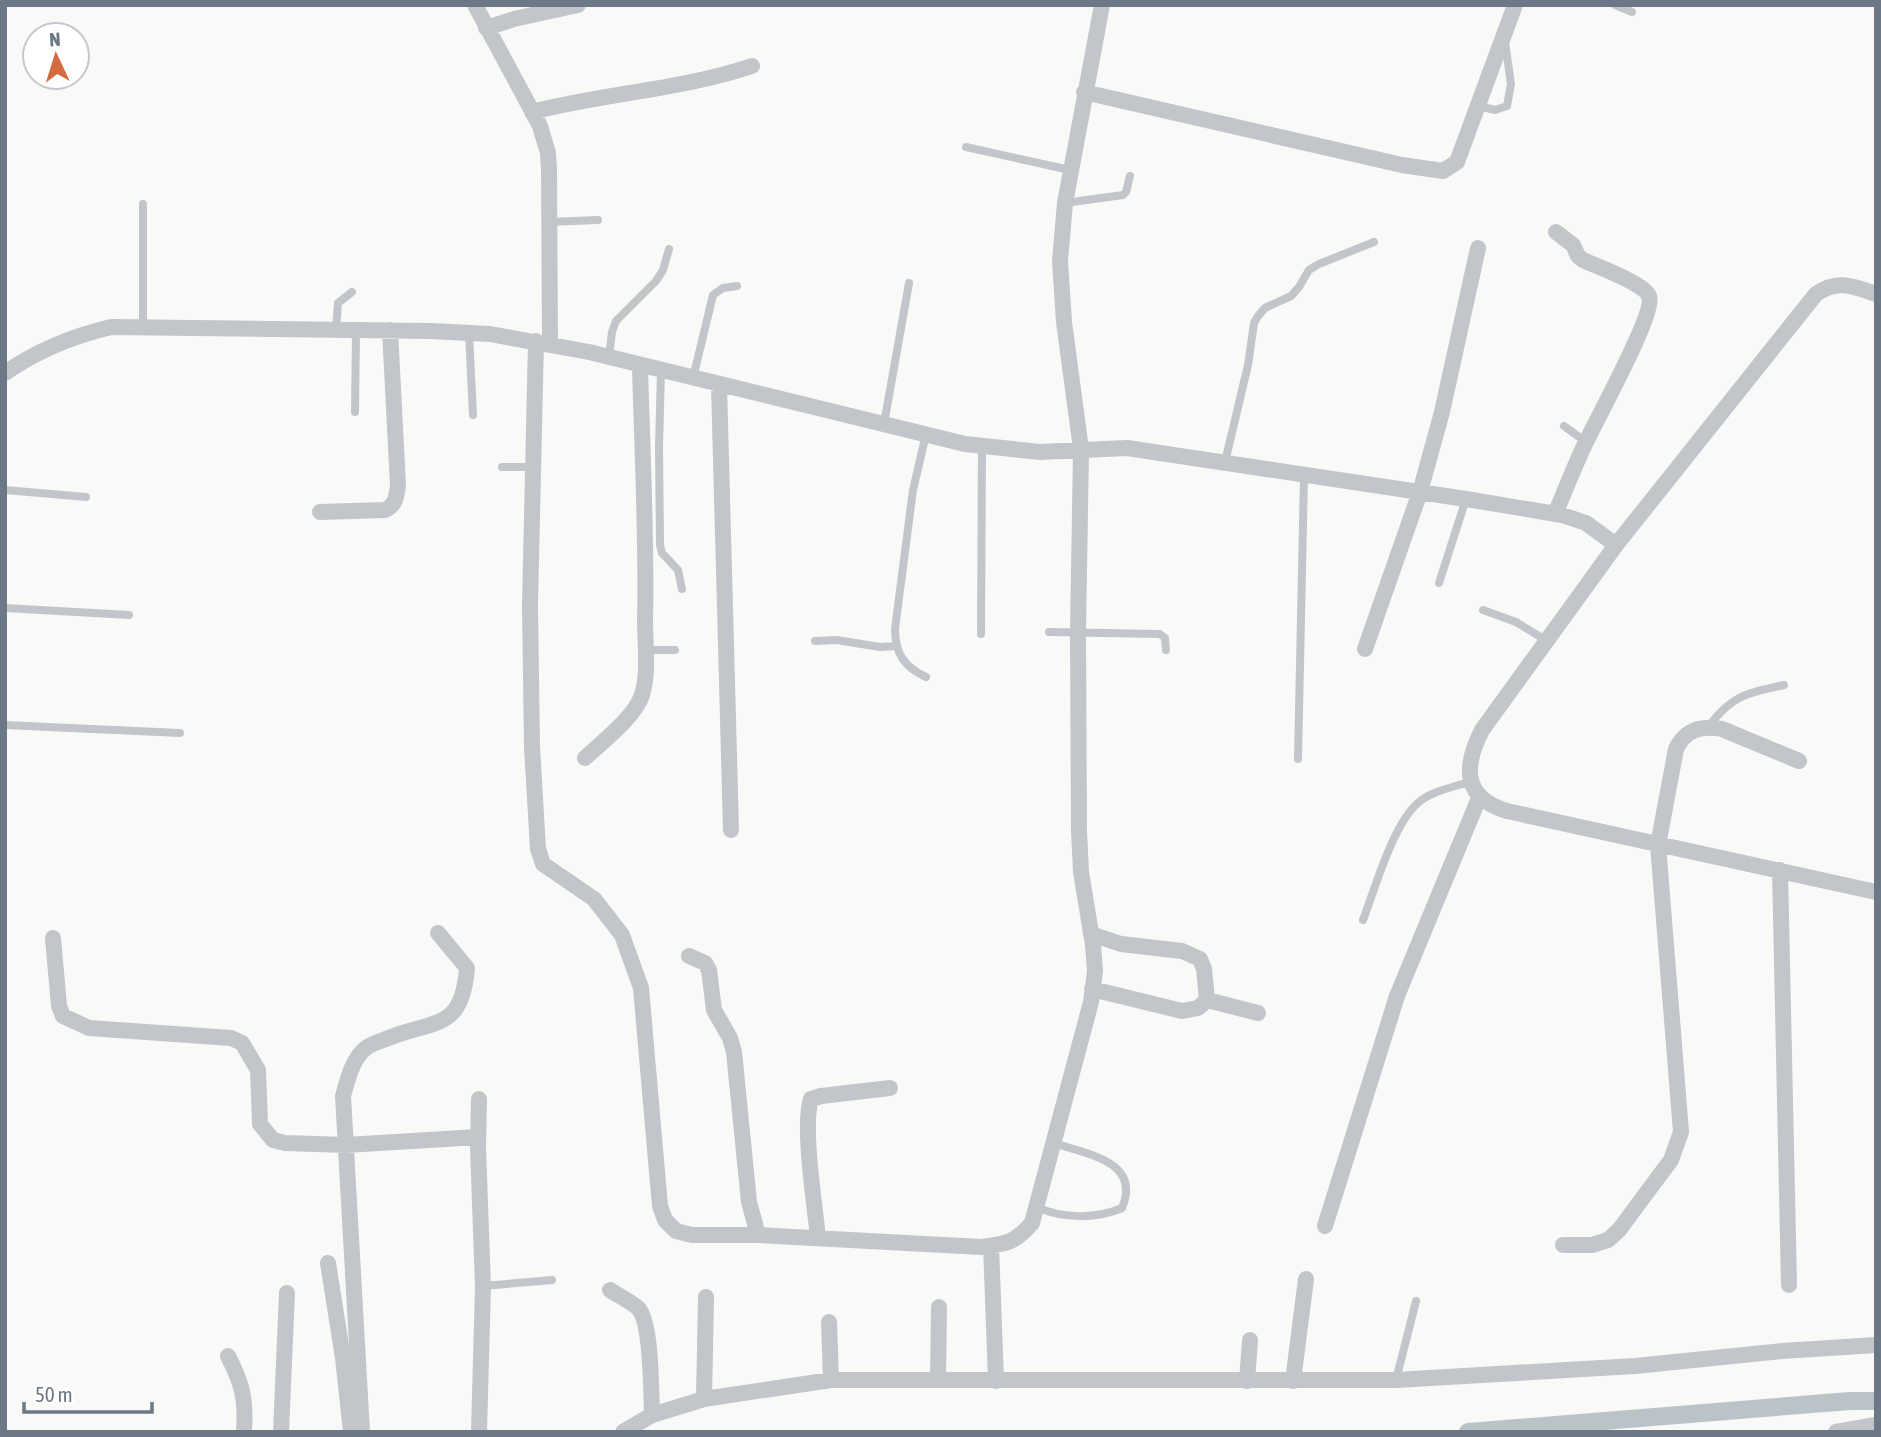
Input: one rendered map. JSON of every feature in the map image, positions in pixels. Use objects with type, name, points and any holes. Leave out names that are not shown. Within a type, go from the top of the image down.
[{"type":"street","points":[[475,5],[540,126],[548,153],[550,222],[534,467],[530,605],[532,747],[538,849],[542,864],[594,899],[622,935],[641,988],[660,1206],[665,1220],[676,1231],[692,1236],[758,1235],[990,1246],[1021,1237],[1032,1223],[1093,989],[1095,971],[1081,872],[1079,632],[1082,449],[1064,322],[1060,261],[1070,170],[1102,5]]},
{"type":"street","points":[[486,28],[578,5]]},
{"type":"street","points":[[1084,92],[1433,171],[1443,171],[1457,162],[1514,5]]},
{"type":"street","points":[[532,112],[592,98],[692,82],[752,66]]},
{"type":"street","points":[[1555,514],[1586,442],[1627,361],[1647,316],[1650,302],[1645,290],[1583,260],[1578,256],[1573,244],[1556,232]]},
{"type":"street","points":[[1365,649],[1420,492],[1442,412],[1478,248]]},
{"type":"street","points":[[1876,294],[1851,285],[1838,284],[1826,287],[1816,294],[1616,545],[1482,730],[1472,756],[1469,782],[1479,798],[1507,811],[1876,892]]},
{"type":"street","points":[[5,373],[53,345],[111,327],[468,333],[543,342],[982,445],[1040,452],[1127,448],[1555,514],[1586,523],[1616,545]]},
{"type":"street","points":[[320,512],[385,510],[396,500],[398,486],[390,330]]},
{"type":"street","points":[[585,758],[636,706],[642,695],[646,596],[640,365]]},
{"type":"street","points":[[719,385],[731,830]]},
{"type":"street","points":[[1563,1244],[1592,1245],[1608,1240],[1619,1230],[1671,1160],[1681,1132],[1658,845],[1676,749],[1681,739],[1690,732],[1709,726],[1800,761]]},
{"type":"street","points":[[1325,1226],[1397,996],[1479,798]]},
{"type":"street","points":[[1780,870],[1789,1285]]},
{"type":"street","points":[[362,1432],[343,1096],[350,1069],[366,1047],[437,1023],[454,1012],[465,993],[467,968],[438,933]]},
{"type":"street","points":[[1091,934],[1121,944],[1182,951],[1199,960],[1204,969],[1206,1000],[1198,1008],[1182,1011],[1093,989]]},
{"type":"street","points":[[53,938],[59,1006],[63,1016],[89,1028],[231,1038],[242,1043],[258,1070],[260,1124],[273,1140],[285,1143],[346,1145],[478,1137]]},
{"type":"street","points":[[689,956],[705,963],[709,970],[714,1010],[730,1038],[734,1052],[749,1202],[758,1235]]},
{"type":"street","points":[[1206,1000],[1258,1013]]},
{"type":"street","points":[[818,1238],[808,1116],[811,1099],[890,1088]]},
{"type":"street","points":[[479,1099],[483,1286],[479,1432]]},
{"type":"street","points":[[990,1246],[996,1381]]},
{"type":"street","points":[[328,1263],[351,1432]]},
{"type":"street","points":[[1293,1381],[1306,1279]]},
{"type":"street","points":[[610,1290],[638,1308],[642,1314],[648,1332],[652,1415]]},
{"type":"street","points":[[281,1432],[287,1293]]},
{"type":"street","points":[[704,1399],[706,1297]]},
{"type":"street","points":[[938,1380],[939,1307]]},
{"type":"street","points":[[829,1322],[831,1380]]},
{"type":"street","points":[[1247,1381],[1250,1340]]},
{"type":"street","points":[[622,1432],[652,1415],[704,1399],[831,1380],[1396,1380],[1635,1366],[1782,1351],[1876,1345]]},
{"type":"street","points":[[228,1356],[241,1380],[244,1395],[244,1432]]},
{"type":"street","points":[[1836,1432],[1876,1425]]},
{"type":"lane","points":[[1615,5],[1632,12]]},
{"type":"lane","points":[[1478,106],[1495,110],[1507,106],[1511,84],[1504,34]]},
{"type":"lane","points":[[966,147],[1070,170]]},
{"type":"lane","points":[[1065,203],[1123,195],[1130,176]]},
{"type":"lane","points":[[143,204],[143,327]]},
{"type":"lane","points":[[550,222],[598,220]]},
{"type":"lane","points":[[1225,462],[1248,365],[1254,323],[1258,316],[1265,308],[1291,296],[1310,270],[1319,264],[1374,242]]},
{"type":"lane","points":[[609,357],[612,332],[617,321],[656,281],[663,270],[669,248]]},
{"type":"lane","points":[[884,424],[909,283]]},
{"type":"lane","points":[[693,378],[713,295],[723,288],[737,286]]},
{"type":"lane","points":[[336,329],[338,303],[352,292]]},
{"type":"lane","points":[[355,412],[356,330]]},
{"type":"lane","points":[[468,333],[473,415]]},
{"type":"lane","points":[[661,370],[660,545],[662,553],[678,570],[681,589]]},
{"type":"lane","points":[[1564,426],[1586,442]]},
{"type":"lane","points":[[926,434],[913,490],[895,629],[897,646],[905,665],[926,677]]},
{"type":"lane","points":[[981,634],[982,445]]},
{"type":"lane","points":[[502,467],[534,467]]},
{"type":"lane","points":[[1298,759],[1304,476]]},
{"type":"lane","points":[[5,490],[86,497]]},
{"type":"lane","points":[[1439,583],[1466,499]]},
{"type":"lane","points":[[5,608],[129,615]]},
{"type":"lane","points":[[1483,610],[1516,622],[1547,641]]},
{"type":"lane","points":[[1049,632],[1160,634],[1164,635],[1166,650]]},
{"type":"lane","points":[[816,641],[837,640],[880,647],[897,646]]},
{"type":"lane","points":[[645,650],[675,650]]},
{"type":"lane","points":[[1709,726],[1729,703],[1744,694],[1784,685]]},
{"type":"lane","points":[[5,724],[180,733]]},
{"type":"lane","points":[[1363,920],[1392,842],[1405,819],[1419,802],[1469,782]]},
{"type":"lane","points":[[1037,1208],[1050,1214],[1069,1216],[1108,1214],[1122,1208],[1126,1199],[1127,1186],[1123,1174],[1115,1165],[1054,1143]]},
{"type":"lane","points":[[483,1286],[552,1280]]},
{"type":"lane","points":[[1396,1380],[1416,1300]]},
{"type":"waterway","points":[[1468,1432],[1876,1401]]}]
